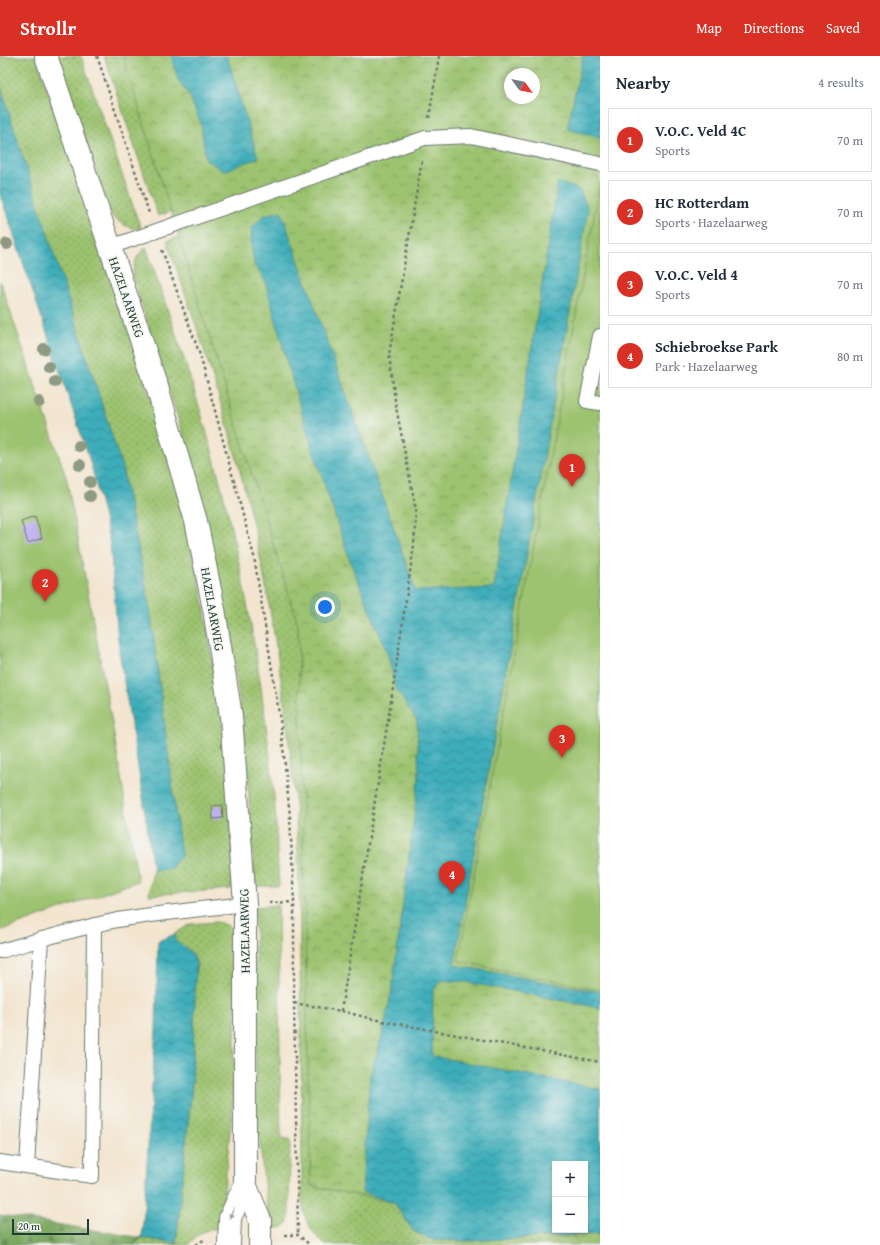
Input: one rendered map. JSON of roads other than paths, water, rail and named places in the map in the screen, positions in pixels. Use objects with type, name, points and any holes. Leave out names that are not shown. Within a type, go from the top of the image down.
[{"type":"street","name":"HAZELAARWEG","points":[[46,56],[158,390],[196,521],[214,609],[231,716],[245,904],[245,1184],[260,1220],[260,1245]]},
{"type":"street","name":"HAZELAARWEG","points":[[229,1245],[230,1218],[245,1184]]},
{"type":"lane","points":[[110,247],[425,138],[471,136],[600,164]]},
{"type":"lane","points":[[600,336],[587,401],[600,403]]},
{"type":"lane","points":[[0,951],[94,925],[176,912],[245,904]]},
{"type":"lane","points":[[0,1162],[92,1176],[94,925]]},
{"type":"lane","points":[[27,1166],[41,939]]},
{"type":"water","points":[[171,56],[227,56],[258,158],[224,171],[206,160],[201,124],[189,95],[178,80]]},
{"type":"water","points":[[583,56],[600,56],[600,138],[567,129]]},
{"type":"water","points":[[0,85],[122,467],[150,608],[181,856],[171,868],[153,870],[119,651],[110,543],[91,464],[0,194]]},
{"type":"water","points":[[558,182],[580,190],[588,210],[454,965],[600,992],[600,1008],[466,982],[441,980],[433,991],[432,1056],[600,1089],[600,1234],[468,1241],[433,1240],[413,1231],[395,1203],[362,1192],[370,1076],[383,1032],[392,989],[419,778],[417,721],[395,687],[388,655],[350,561],[312,447],[265,281],[254,264],[251,241],[252,228],[263,216],[281,211],[416,591],[494,588]]},
{"type":"water","points":[[175,934],[175,941],[190,952],[196,962],[192,1084],[176,1243],[142,1238],[156,1028],[158,941]]},
{"type":"place","name":"V.O.C. Veld 4C","points":[[572,487]]},
{"type":"place","name":"HC Rotterdam","points":[[45,602]]},
{"type":"place","name":"V.O.C. Veld 4","points":[[562,758]]},
{"type":"place","name":"Schiebroekse Park","points":[[452,894]]}]
